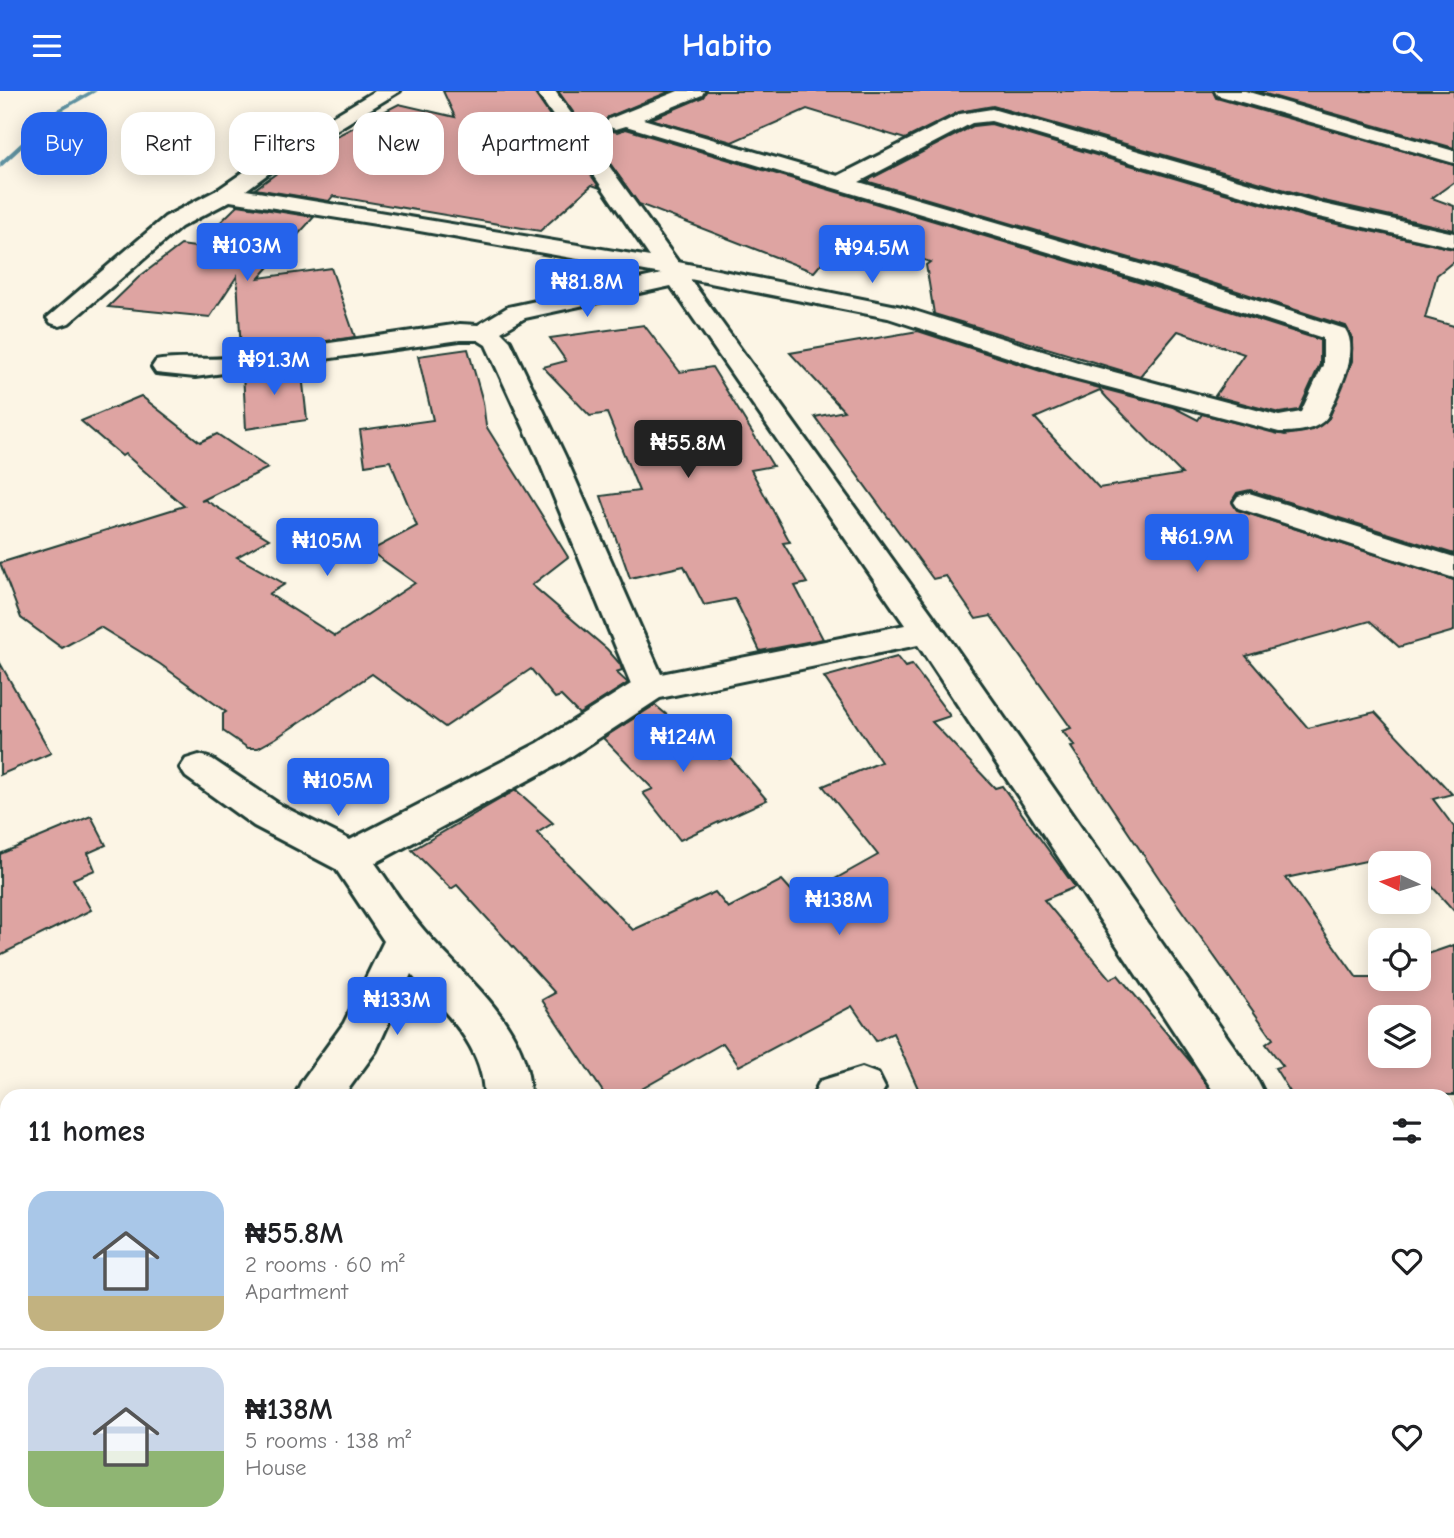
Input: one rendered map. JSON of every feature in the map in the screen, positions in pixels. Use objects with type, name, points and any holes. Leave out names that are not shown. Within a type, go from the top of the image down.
[{"type":"street","points":[[545,91],[560,112]]},
{"type":"street","points":[[613,124],[695,91]]},
{"type":"street","points":[[1224,91],[1454,157]]},
{"type":"street","points":[[60,318],[173,222],[227,194],[371,95]]},
{"type":"street","points":[[1289,109],[1322,96]]},
{"type":"street","points":[[839,184],[967,118],[992,115],[1318,210],[1454,240]]},
{"type":"street","points":[[227,194],[414,223],[671,273],[893,312],[1074,370],[1279,424],[1298,423],[1313,417],[1336,365],[1336,334],[1168,280],[626,120]]},
{"type":"street","points":[[603,175],[927,632],[1238,1089]]},
{"type":"street","points":[[484,333],[501,320],[536,307],[671,273]]},
{"type":"street","points":[[165,367],[195,369],[227,366],[460,332],[484,333],[497,341],[650,688]]},
{"type":"street","points":[[1248,502],[1454,568]]},
{"type":"street","points":[[350,858],[551,752],[650,688],[927,632]]},
{"type":"street","points":[[200,768],[268,816],[350,858],[406,939],[487,1029],[506,1077],[507,1089]]},
{"type":"street","points":[[322,1089],[360,1037],[406,939]]},
{"type":"building","points":[[443,91],[533,91],[548,112],[458,112],[458,175],[591,175],[600,188],[592,185],[540,231],[333,196],[329,201],[255,189],[274,175],[339,175],[339,135],[353,128],[353,175],[444,175],[444,114],[455,117]]},
{"type":"building","points":[[558,91],[671,91],[613,115],[613,112],[573,112]]},
{"type":"building","points":[[706,91],[1213,91],[1216,98],[1454,165],[1454,182],[1432,198],[1454,206],[1454,230],[1324,201],[993,106],[959,112],[905,139],[807,109],[732,142],[651,119],[703,97]]},
{"type":"building","points":[[1255,91],[1454,91],[1454,148]]},
{"type":"building","points":[[399,104],[433,112],[383,112]]},
{"type":"building","points":[[991,124],[1309,218],[1454,249],[1454,261],[1437,275],[1425,318],[1454,326],[1454,554],[1250,490],[1237,493],[1232,501],[1237,510],[1454,580],[1454,631],[1399,647],[1370,621],[1246,656],[1308,728],[1375,712],[1452,794],[1433,799],[1454,827],[1454,911],[1432,886],[1432,851],[1368,851],[1368,860],[1286,878],[1357,978],[1368,978],[1368,991],[1431,991],[1431,953],[1454,945],[1454,1089],[1288,1089],[1275,1068],[1283,1066],[1266,1044],[1273,1039],[1165,887],[1071,747],[1075,746],[1062,731],[1071,728],[991,616],[976,619],[946,576],[933,579],[815,417],[844,411],[790,353],[918,331],[1065,379],[1173,407],[1198,420],[1202,414],[1285,435],[1313,430],[1329,418],[1352,361],[1352,338],[1346,326],[1178,272],[866,181],[973,126]],"holes":[[[1100,390],[1182,474],[1099,488],[1035,418]]]},
{"type":"building","points":[[626,129],[1158,288],[1320,340],[1320,364],[1299,410],[1279,413],[1215,396],[1244,354],[1178,331],[1140,376],[934,314],[926,265],[930,262],[847,234],[814,272],[639,204],[613,168],[613,131]]},
{"type":"building","points":[[238,205],[314,217],[259,278],[331,268],[355,337],[241,353],[237,276],[210,317],[108,307],[139,277],[181,245],[195,247]]},
{"type":"building","points":[[644,325],[680,372],[712,367],[773,466],[751,470],[790,542],[783,543],[807,583],[795,586],[823,639],[760,651],[735,599],[704,605],[684,566],[630,578],[601,496],[639,491],[607,413],[590,416],[543,367],[566,361],[550,338]]},
{"type":"building","points":[[468,349],[483,402],[486,426],[568,557],[532,585],[607,649],[620,664],[622,670],[616,672],[628,683],[579,714],[561,696],[555,698],[531,669],[445,727],[372,674],[276,738],[258,748],[248,748],[223,731],[223,714],[226,712],[160,664],[100,627],[62,648],[21,618],[0,563],[184,506],[125,454],[122,456],[81,421],[141,396],[200,442],[217,434],[268,468],[201,501],[205,500],[269,539],[237,557],[285,584],[269,594],[335,636],[415,583],[370,551],[417,526],[390,461],[365,465],[360,430],[433,420],[418,356]]},
{"type":"building","points":[[301,365],[307,420],[246,429],[243,373]]},
{"type":"building","points":[[897,657],[905,667],[912,665],[950,716],[932,722],[995,788],[1002,786],[1075,887],[1044,900],[1110,979],[1118,975],[1194,1066],[1209,1089],[918,1089],[893,1033],[876,1041],[852,1006],[739,1066],[723,1043],[642,1089],[601,1089],[542,1000],[555,993],[457,885],[451,889],[412,850],[516,790],[553,823],[537,833],[633,930],[715,892],[728,908],[782,880],[799,899],[878,855],[823,786],[881,762],[824,677]]},
{"type":"building","points":[[0,663],[51,753],[0,775]]},
{"type":"building","points":[[655,705],[720,759],[728,755],[767,800],[680,840],[643,793],[653,789],[603,738]]},
{"type":"building","points":[[91,816],[106,845],[88,853],[95,870],[73,879],[91,910],[0,955],[0,854]]},
{"type":"waterway","points":[[0,166],[60,110],[94,91]]}]
